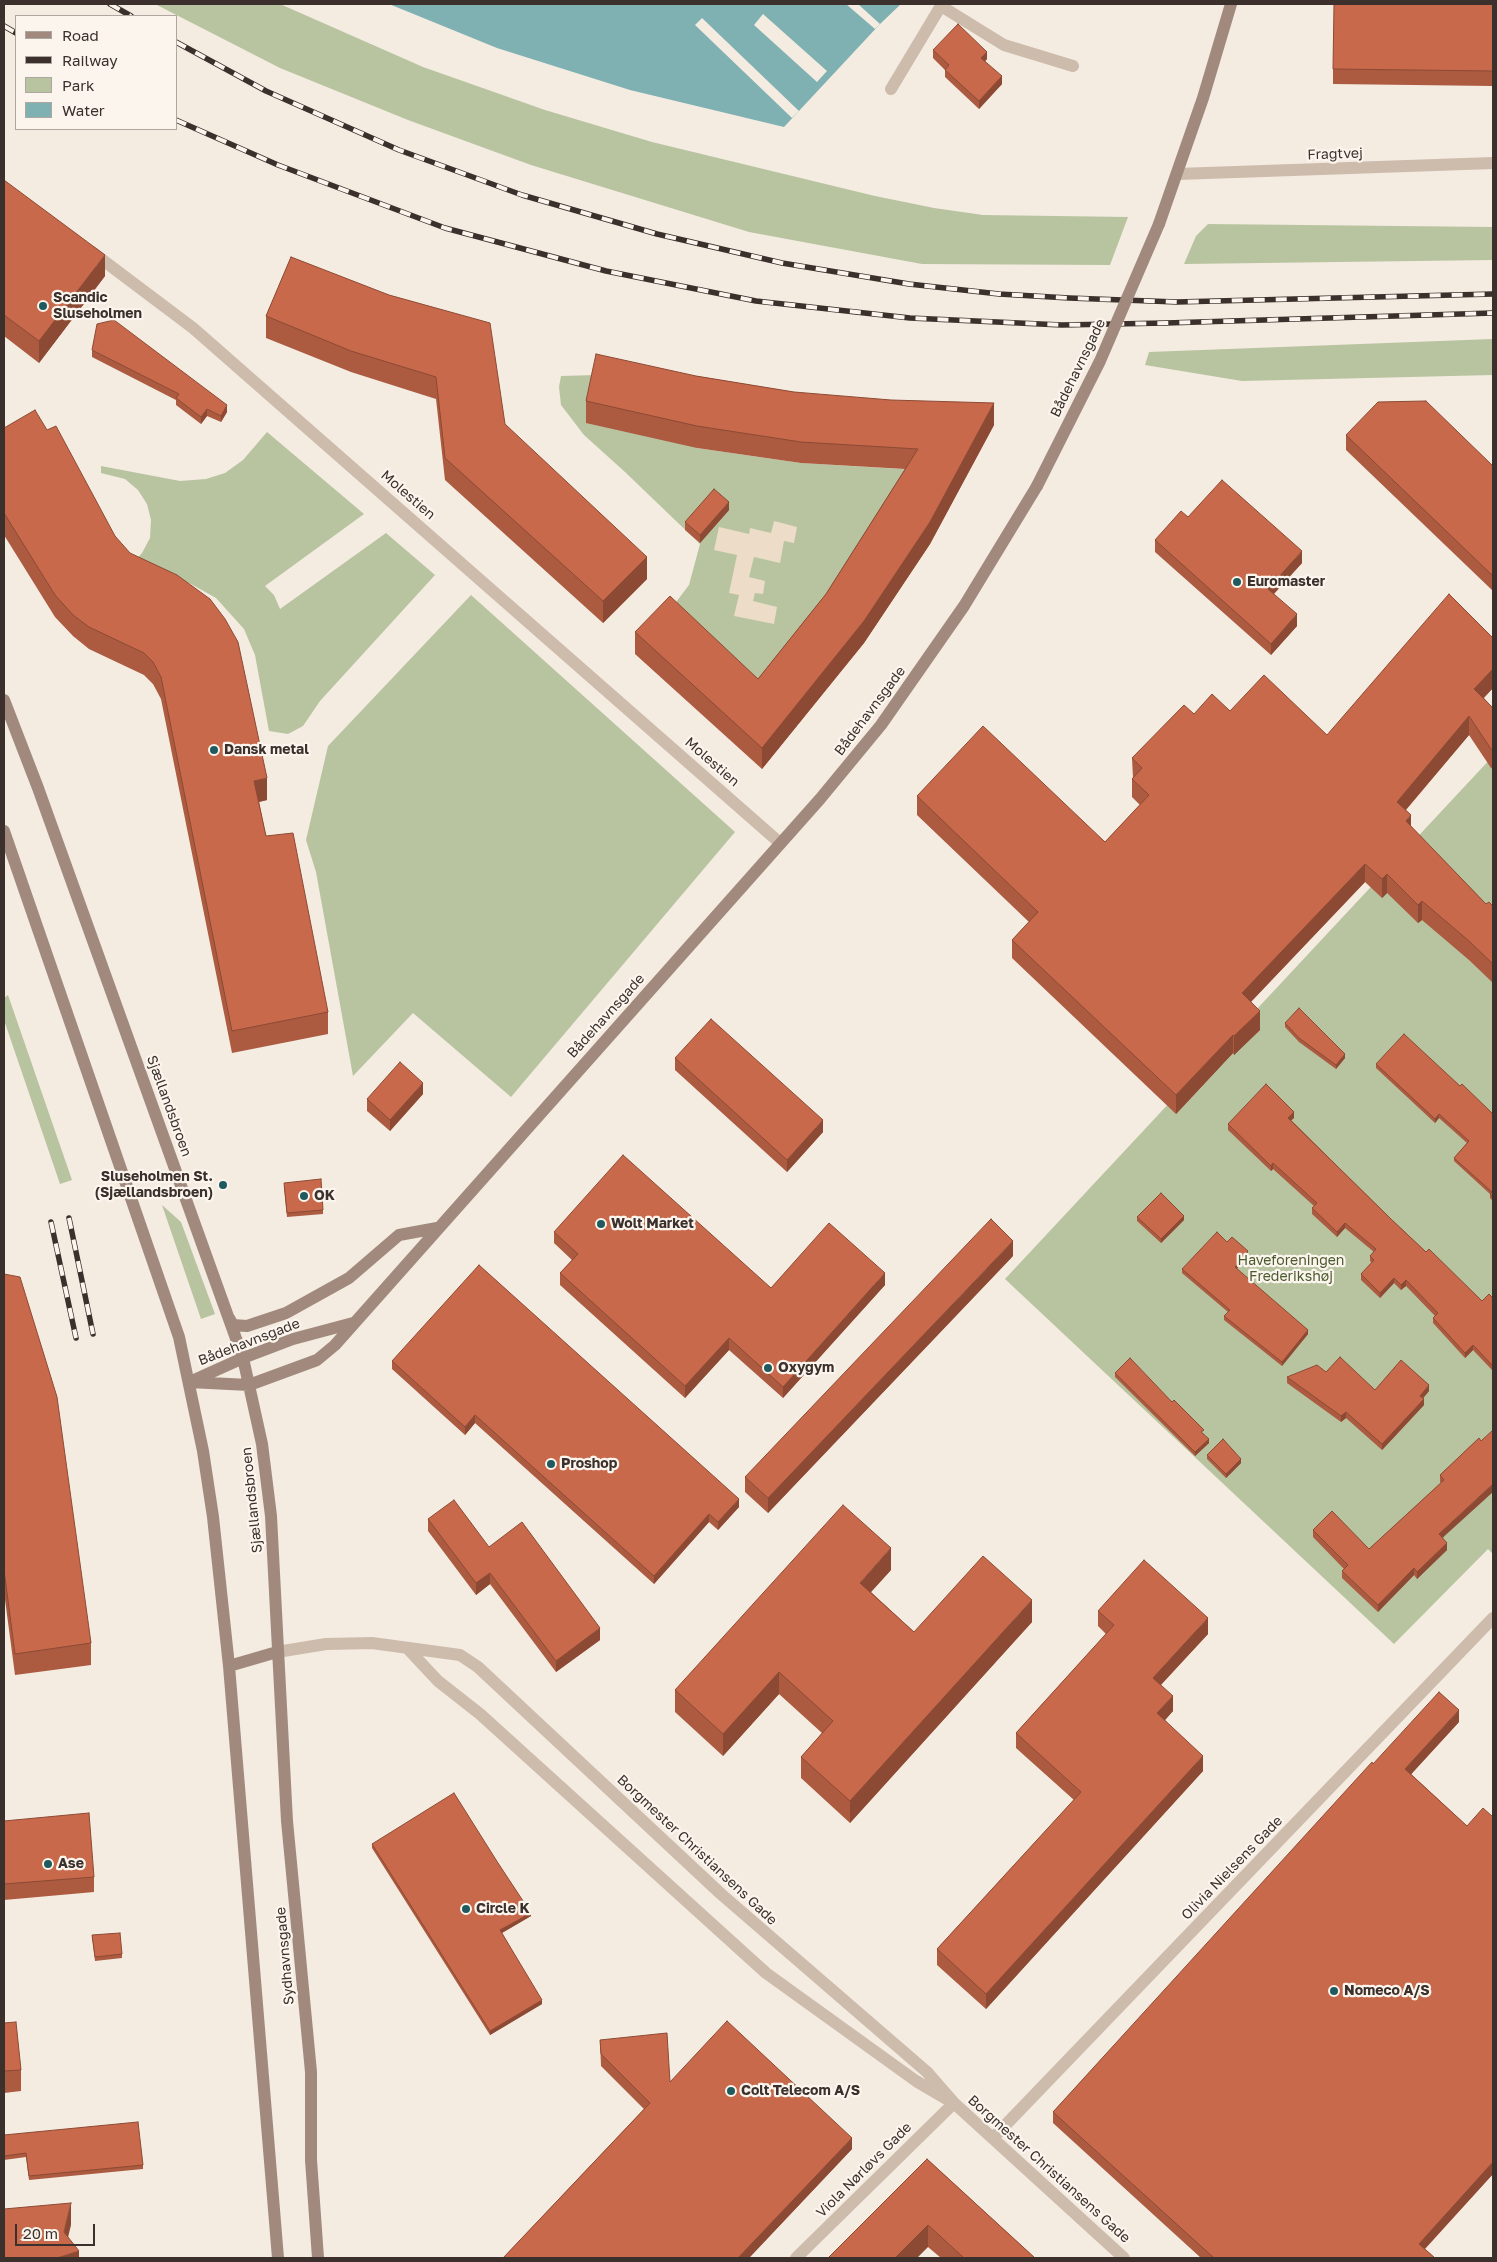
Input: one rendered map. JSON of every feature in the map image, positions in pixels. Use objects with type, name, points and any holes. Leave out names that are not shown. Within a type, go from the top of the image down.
[{"type":"street","name":"Bådehavnsgade","points":[[189,1382],[249,1385],[317,1360],[335,1345],[780,843],[881,725],[964,606],[1036,486],[1100,361],[1159,224],[1178,174],[1231,4]]},
{"type":"street","points":[[891,88],[941,5],[1004,45],[1073,66]]},
{"type":"street","name":"Fragtvej","points":[[1178,174],[1493,164]]},
{"type":"street","name":"Molestien","points":[[83,244],[193,328],[780,843]]},
{"type":"street","name":"Sjællandsbroen","points":[[4,700],[42,797],[243,1358],[264,1450],[271,1516],[277,1652]]},
{"type":"street","points":[[4,830],[179,1337],[203,1451],[213,1517],[229,1666],[278,2258]]},
{"type":"street","points":[[229,1318],[233,1325],[247,1326],[286,1312],[322,1295],[349,1278],[398,1235],[437,1228]]},
{"type":"street","name":"Bådehavnsgade","points":[[189,1382],[243,1358],[293,1339],[353,1323]]},
{"type":"street","name":"Olivia Nielsens Gade","points":[[992,2138],[1493,1618]]},
{"type":"street","name":"Borgmester Christiansens Gade","points":[[229,1666],[277,1652],[326,1644],[390,1645],[408,1650],[460,1655],[491,1678],[721,1894],[927,2072],[954,2103],[1124,2258]]},
{"type":"street","name":"Borgmester Christiansens Gade","points":[[408,1650],[438,1681],[487,1720],[766,1973],[916,2081],[954,2103]]},
{"type":"street","name":"Sydhavnsgade","points":[[277,1652],[288,1821],[311,2072],[312,2160],[318,2258]]},
{"type":"street","name":"Viola Nørløvs Gade","points":[[796,2258],[954,2103]]},
{"type":"green space","points":[[155,4],[280,4],[423,67],[545,110],[652,142],[875,196],[934,208],[983,215],[1128,217],[1110,265],[922,264],[749,232],[531,165],[408,120],[280,68]]},
{"type":"green space","points":[[1208,224],[1493,227],[1493,260],[1184,264],[1196,236]]},
{"type":"green space","points":[[1493,339],[1493,375],[1242,381],[1145,365],[1149,352]]},
{"type":"green space","points":[[596,375],[697,448],[801,463],[918,470],[758,701],[667,614],[689,585],[700,544],[584,435],[561,405],[559,387],[561,376]]},
{"type":"green space","points":[[267,432],[364,514],[265,586],[274,595],[280,609],[386,533],[435,575],[320,701],[303,726],[288,734],[269,731],[255,655],[244,629],[216,598],[191,584],[134,562],[142,553],[150,538],[151,520],[147,504],[138,490],[125,479],[101,473],[101,466],[180,481],[206,479],[225,473],[243,460]]},
{"type":"green space","points":[[471,595],[735,832],[511,1097],[413,1013],[353,1076],[316,872],[306,840],[328,746]]},
{"type":"green space","name":"Haveforeningen Frederikshøj","points":[[1493,756],[1493,1554],[1488,1549],[1394,1644],[1005,1279]]},
{"type":"green space","points":[[8,995],[72,1180],[60,1184],[4,1020],[4,998]]},
{"type":"green space","points":[[162,1205],[181,1222],[215,1314],[201,1319]]},
{"type":"shaded area","points":[[774,521],[797,527],[794,543],[784,541],[780,563],[754,557],[749,577],[765,581],[763,594],[755,593],[753,601],[777,607],[774,624],[734,616],[739,595],[729,593],[737,555],[714,550],[719,527],[749,534],[750,528],[771,533]]},
{"type":"water","points":[[389,4],[901,4],[784,127],[630,90],[497,48]]},
{"type":"pier","points":[[846,4],[858,4],[880,24],[875,29]]},
{"type":"pier","points":[[763,14],[827,71],[817,82],[754,25]]},
{"type":"pier","points":[[702,18],[799,111],[792,118],[695,25]]},
{"type":"building","points":[[1334,4],[1493,4],[1493,71],[1333,69]]},
{"type":"building","points":[[958,24],[987,52],[981,58],[1002,76],[979,101],[945,70],[949,65],[933,50]]},
{"type":"building","name":"Scandic Sluseholmen","points":[[4,180],[105,255],[39,341],[4,315]]},
{"type":"building","points":[[291,257],[389,295],[490,323],[505,424],[647,557],[603,601],[445,458],[436,377],[351,351],[266,316]]},
{"type":"building","points":[[114,320],[227,405],[221,416],[207,409],[201,417],[176,398],[179,394],[92,350],[97,324]]},
{"type":"building","points":[[596,354],[696,376],[794,392],[891,400],[994,403],[930,522],[864,621],[762,748],[635,632],[670,596],[758,679],[826,594],[918,449],[801,442],[697,426],[586,401]]},
{"type":"building","points":[[1426,401],[1493,466],[1493,576],[1346,435],[1378,402]]},
{"type":"building","name":"Dansk metal","points":[[35,410],[47,430],[56,426],[115,536],[130,553],[177,575],[210,599],[225,619],[238,642],[267,778],[254,781],[266,836],[293,833],[328,1012],[232,1031],[161,677],[153,662],[144,653],[89,627],[73,615],[55,595],[4,513],[4,428]]},
{"type":"building","name":"Euromaster","points":[[1222,480],[1302,551],[1268,589],[1297,614],[1271,644],[1155,540],[1181,511],[1188,517]]},
{"type":"building","points":[[714,489],[729,502],[700,535],[685,522]]},
{"type":"building","points":[[1449,594],[1493,638],[1493,669],[1474,689],[1493,708],[1493,750],[1469,716],[1397,802],[1411,815],[1406,821],[1486,904],[1489,902],[1493,906],[1493,964],[1422,901],[1418,905],[1387,874],[1382,879],[1365,864],[1242,993],[1260,1011],[1233,1035],[1176,1095],[1012,940],[1038,912],[917,796],[983,726],[1105,842],[1149,795],[1132,779],[1142,768],[1132,758],[1184,705],[1194,714],[1212,694],[1230,711],[1264,675],[1327,735]]},
{"type":"building","points":[[1299,1008],[1345,1054],[1336,1065],[1299,1038],[1285,1023]]},
{"type":"building","points":[[711,1019],[823,1120],[787,1160],[675,1058]]},
{"type":"building","points":[[1404,1034],[1460,1086],[1462,1084],[1493,1114],[1493,1197],[1490,1194],[1492,1192],[1454,1158],[1469,1141],[1439,1114],[1435,1119],[1376,1064]]},
{"type":"building","points":[[400,1062],[423,1083],[390,1120],[367,1099]]},
{"type":"building","points":[[1266,1084],[1294,1112],[1288,1118],[1426,1252],[1429,1249],[1482,1301],[1489,1294],[1493,1298],[1492,1365],[1473,1345],[1465,1353],[1433,1318],[1438,1313],[1406,1280],[1401,1285],[1394,1278],[1380,1293],[1361,1274],[1374,1260],[1370,1256],[1376,1249],[1345,1223],[1337,1232],[1312,1208],[1317,1203],[1273,1163],[1271,1166],[1228,1124]]},
{"type":"building","points":[[623,1155],[771,1288],[829,1223],[885,1273],[783,1387],[729,1338],[685,1386],[560,1273],[578,1254],[554,1232]]},
{"type":"building","points":[[321,1179],[323,1210],[287,1213],[284,1183]]},
{"type":"building","points":[[1161,1193],[1184,1216],[1161,1239],[1137,1217]]},
{"type":"building","points":[[991,1219],[1013,1241],[768,1498],[745,1477]]},
{"type":"building","points":[[1217,1232],[1227,1242],[1232,1237],[1248,1251],[1235,1267],[1308,1330],[1282,1362],[1224,1316],[1230,1310],[1182,1269]]},
{"type":"building","points":[[479,1265],[739,1499],[718,1522],[709,1514],[654,1576],[475,1415],[465,1427],[392,1361]]},
{"type":"building","points":[[4,1274],[20,1277],[57,1397],[91,1643],[15,1654],[4,1570]]},
{"type":"building","points":[[1340,1357],[1375,1390],[1401,1360],[1429,1385],[1420,1396],[1424,1399],[1382,1444],[1346,1412],[1341,1416],[1287,1377],[1317,1365],[1326,1372]]},
{"type":"building","points":[[1130,1358],[1172,1402],[1174,1400],[1204,1430],[1201,1432],[1209,1439],[1195,1452],[1115,1373]]},
{"type":"building","points":[[1493,1430],[1493,1484],[1439,1534],[1447,1543],[1417,1572],[1414,1568],[1378,1605],[1342,1571],[1348,1565],[1313,1530],[1332,1511],[1369,1549],[1444,1480],[1440,1475],[1479,1438],[1481,1441]]},
{"type":"building","points":[[1223,1439],[1241,1459],[1226,1474],[1207,1455]]},
{"type":"building","points":[[454,1500],[489,1547],[522,1522],[600,1628],[556,1661],[490,1573],[476,1583],[428,1519]]},
{"type":"building","points":[[843,1505],[891,1548],[860,1583],[914,1632],[983,1556],[1032,1600],[850,1801],[801,1757],[833,1721],[779,1672],[723,1734],[675,1690]]},
{"type":"building","points":[[1144,1560],[1208,1618],[1153,1678],[1173,1696],[1157,1713],[1203,1756],[986,1994],[937,1949],[1081,1792],[1016,1733],[1114,1625],[1098,1611]]},
{"type":"building","name":"Nomeco A/S","points":[[1439,1692],[1459,1710],[1405,1769],[1467,1826],[1483,1808],[1493,1817],[1493,2162],[1419,2244],[1435,2258],[1214,2258],[1053,2112],[1372,1762],[1373,1764]]},
{"type":"building","points":[[454,1793],[531,1913],[500,1930],[542,2000],[490,2031],[372,1844]]},
{"type":"building","name":"Ase","points":[[89,1813],[94,1877],[4,1884],[4,1821]]},
{"type":"building","points":[[120,1933],[122,1954],[95,1957],[92,1935]]},
{"type":"building","name":"Colt Telecom A/S","points":[[727,2021],[852,2138],[738,2258],[503,2258],[650,2103],[601,2054],[600,2040],[667,2033],[670,2082]]},
{"type":"building","points":[[16,2022],[21,2070],[4,2071],[4,2023]]},
{"type":"building","points":[[138,2122],[143,2165],[29,2176],[26,2153],[4,2156],[4,2135]]},
{"type":"building","points":[[927,2159],[1035,2258],[964,2258],[928,2225],[895,2258],[828,2258]]},
{"type":"building","points":[[71,2203],[64,2232],[79,2251],[57,2258],[4,2258],[4,2209]]},
{"type":"railway","points":[[110,4],[129,15]]},
{"type":"railway","points":[[4,26],[15,32]]},
{"type":"railway","points":[[178,43],[266,91],[399,150],[522,195],[657,234],[782,263],[909,284],[999,294],[1069,298],[1177,302],[1493,294]]},
{"type":"railway","points":[[178,121],[278,165],[445,228],[606,271],[756,301],[910,318],[1062,325],[1493,313]]},
{"type":"railway","points":[[69,1218],[93,1334]]},
{"type":"railway","points":[[51,1222],[76,1338]]},
{"type":"place","name":"Scandic Sluseholmen","points":[[43,306]]},
{"type":"place","name":"Euromaster","points":[[1237,582]]},
{"type":"place","name":"Dansk metal","points":[[214,750]]},
{"type":"place","name":"Sluseholmen St. (Sjællandsbroen)","points":[[223,1185]]},
{"type":"place","name":"OK","points":[[304,1196]]},
{"type":"place","name":"Wolt Market","points":[[601,1224]]},
{"type":"place","name":"Oxygym","points":[[768,1368]]},
{"type":"place","name":"Proshop","points":[[551,1464]]},
{"type":"place","name":"Ase","points":[[48,1864]]},
{"type":"place","name":"Circle K","points":[[466,1909]]},
{"type":"place","name":"Nomeco A/S","points":[[1334,1991]]},
{"type":"place","name":"Colt Telecom A/S","points":[[731,2091]]}]
